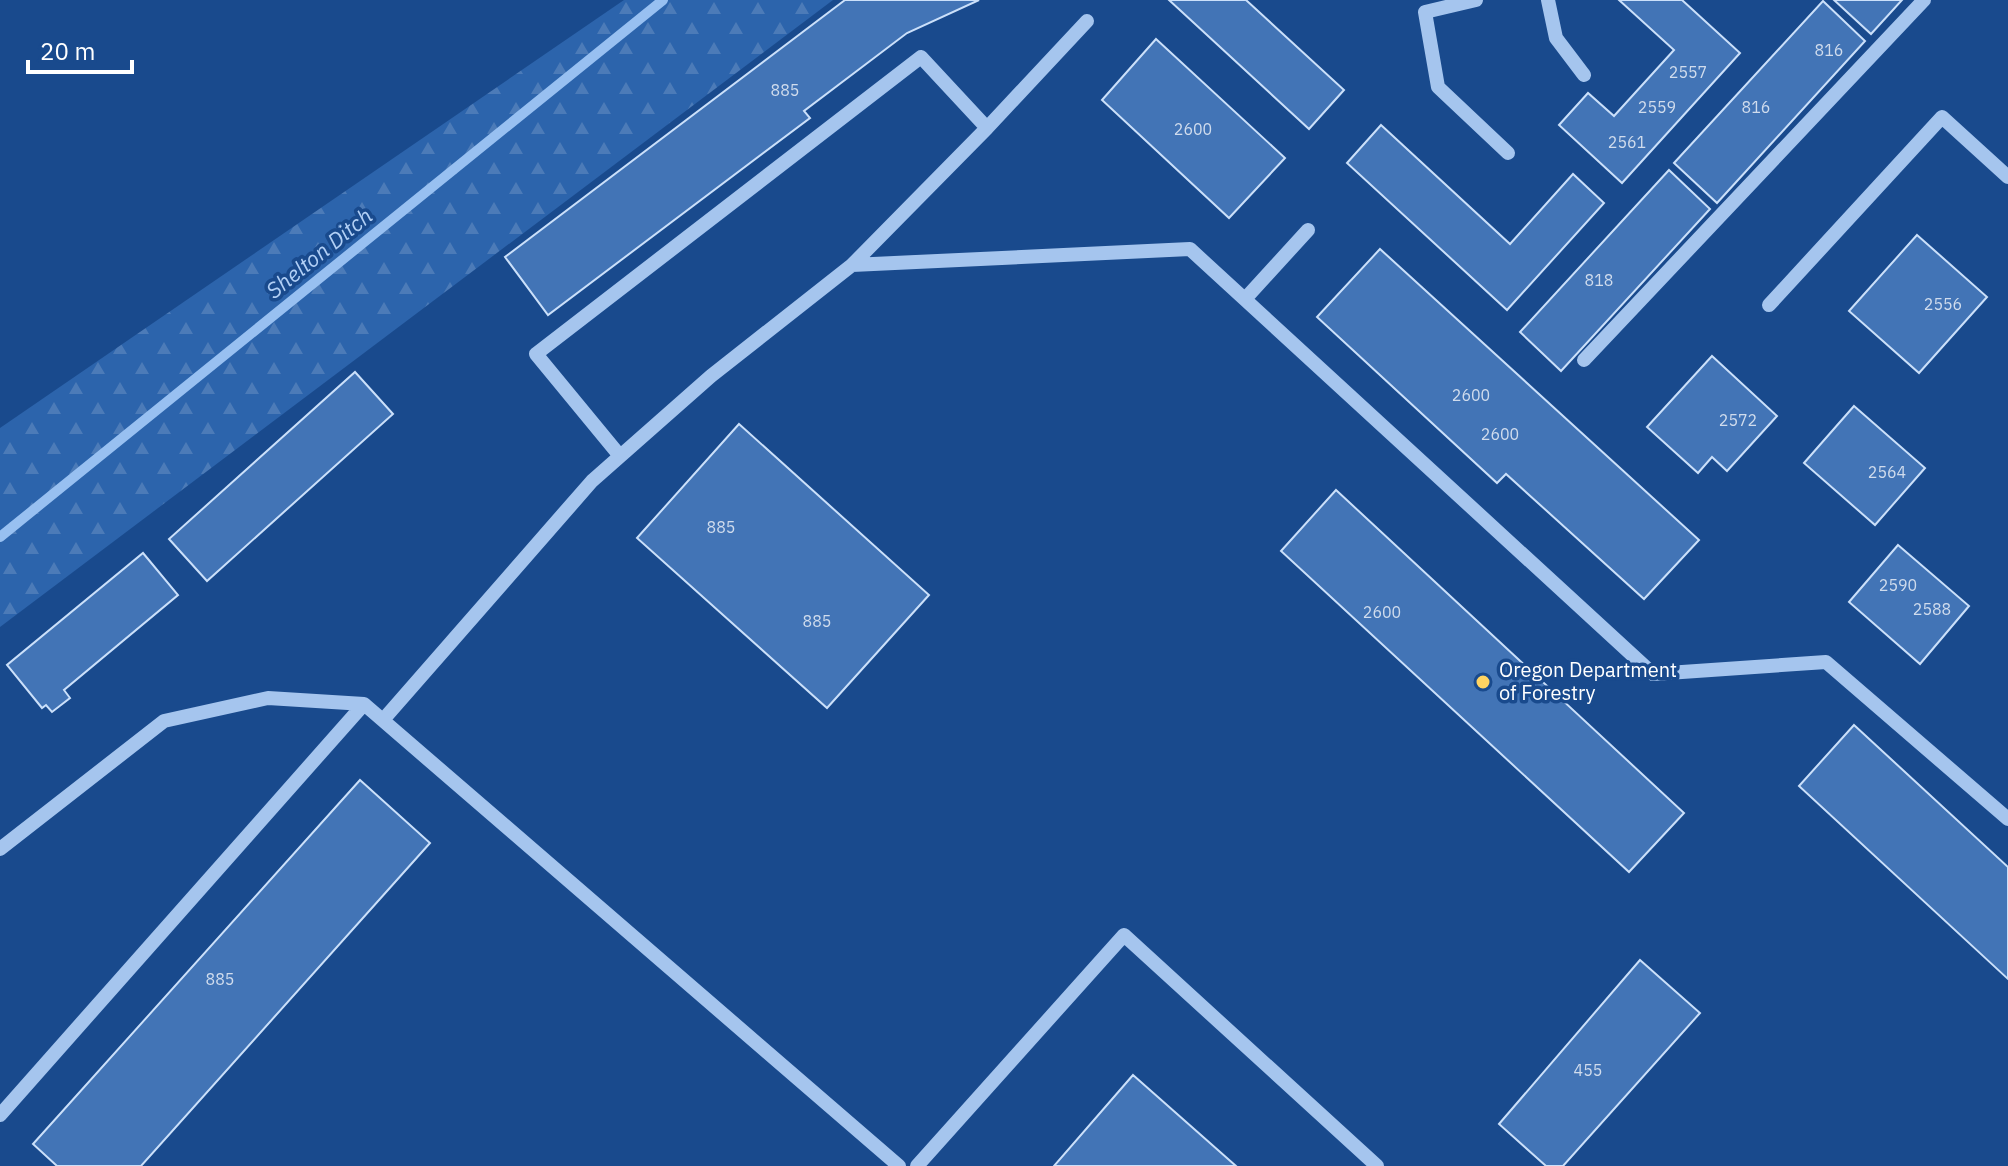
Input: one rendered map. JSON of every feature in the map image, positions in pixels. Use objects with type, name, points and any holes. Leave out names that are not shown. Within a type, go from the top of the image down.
[{"type":"street","points":[[1476,0],[1425,12],[1438,87],[1508,153]]},
{"type":"street","points":[[1548,0],[1556,38],[1584,75]]},
{"type":"street","points":[[1584,360],[1924,0]]},
{"type":"street","points":[[383,720],[592,481],[711,376],[852,265],[1087,21]]},
{"type":"street","points":[[620,456],[536,354],[921,57],[987,128]]},
{"type":"street","points":[[1769,305],[1942,117],[2008,177]]},
{"type":"street","points":[[1245,299],[1308,230]]},
{"type":"street","points":[[852,265],[1190,249],[1653,674],[1826,662],[2008,819]]},
{"type":"street","points":[[0,849],[164,721],[268,698],[364,704],[899,1166]]},
{"type":"street","points":[[0,1115],[364,704]]},
{"type":"street","points":[[917,1166],[1124,935],[1377,1166]]},
{"type":"green space","points":[[624,0],[833,0],[0,627],[0,428]]},
{"type":"building","points":[[845,0],[979,0],[907,33],[804,111],[810,118],[548,315],[505,257]]},
{"type":"building","points":[[1169,0],[1246,0],[1344,90],[1309,129]]},
{"type":"building","points":[[1619,0],[1682,0],[1740,53],[1622,183],[1559,125],[1588,93],[1614,116],[1674,50]]},
{"type":"building","points":[[1834,0],[1902,0],[1871,34]]},
{"type":"building","points":[[1823,1],[1865,41],[1717,203],[1674,163]]},
{"type":"building","points":[[1156,39],[1285,158],[1229,218],[1102,100]]},
{"type":"building","points":[[1381,125],[1510,244],[1573,174],[1604,203],[1507,310],[1347,163]]},
{"type":"building","points":[[1669,170],[1710,209],[1561,371],[1520,332]]},
{"type":"building","points":[[1917,235],[1987,297],[1919,373],[1849,311]]},
{"type":"building","name":"Oregon Department of Forestry","points":[[1380,249],[1699,540],[1644,599],[1506,474],[1497,483],[1317,317]]},
{"type":"building","points":[[1712,356],[1777,416],[1727,471],[1712,457],[1698,473],[1647,427]]},
{"type":"building","points":[[355,372],[393,414],[207,581],[169,539]]},
{"type":"building","points":[[1854,406],[1925,468],[1875,525],[1804,463]]},
{"type":"building","points":[[739,424],[929,595],[827,708],[637,538]]},
{"type":"building","name":"Oregon Department of Forestry","points":[[1336,490],[1684,813],[1629,872],[1281,551]]},
{"type":"building","points":[[1898,545],[1969,606],[1920,664],[1849,602]]},
{"type":"building","points":[[143,553],[178,595],[64,690],[70,698],[52,712],[46,705],[42,708],[7,665]]},
{"type":"building","points":[[1854,725],[2008,867],[2008,979],[1799,786]]},
{"type":"building","points":[[360,780],[430,843],[141,1166],[57,1166],[33,1144]]},
{"type":"building","points":[[1640,960],[1700,1013],[1563,1166],[1546,1166],[1499,1124]]},
{"type":"building","points":[[1133,1075],[1236,1166],[1054,1166]]},
{"type":"waterway","name":"Shelton Ditch","points":[[0,537],[663,0]]},
{"type":"place","name":"Oregon Department of Forestry","points":[[1483,682]]}]
